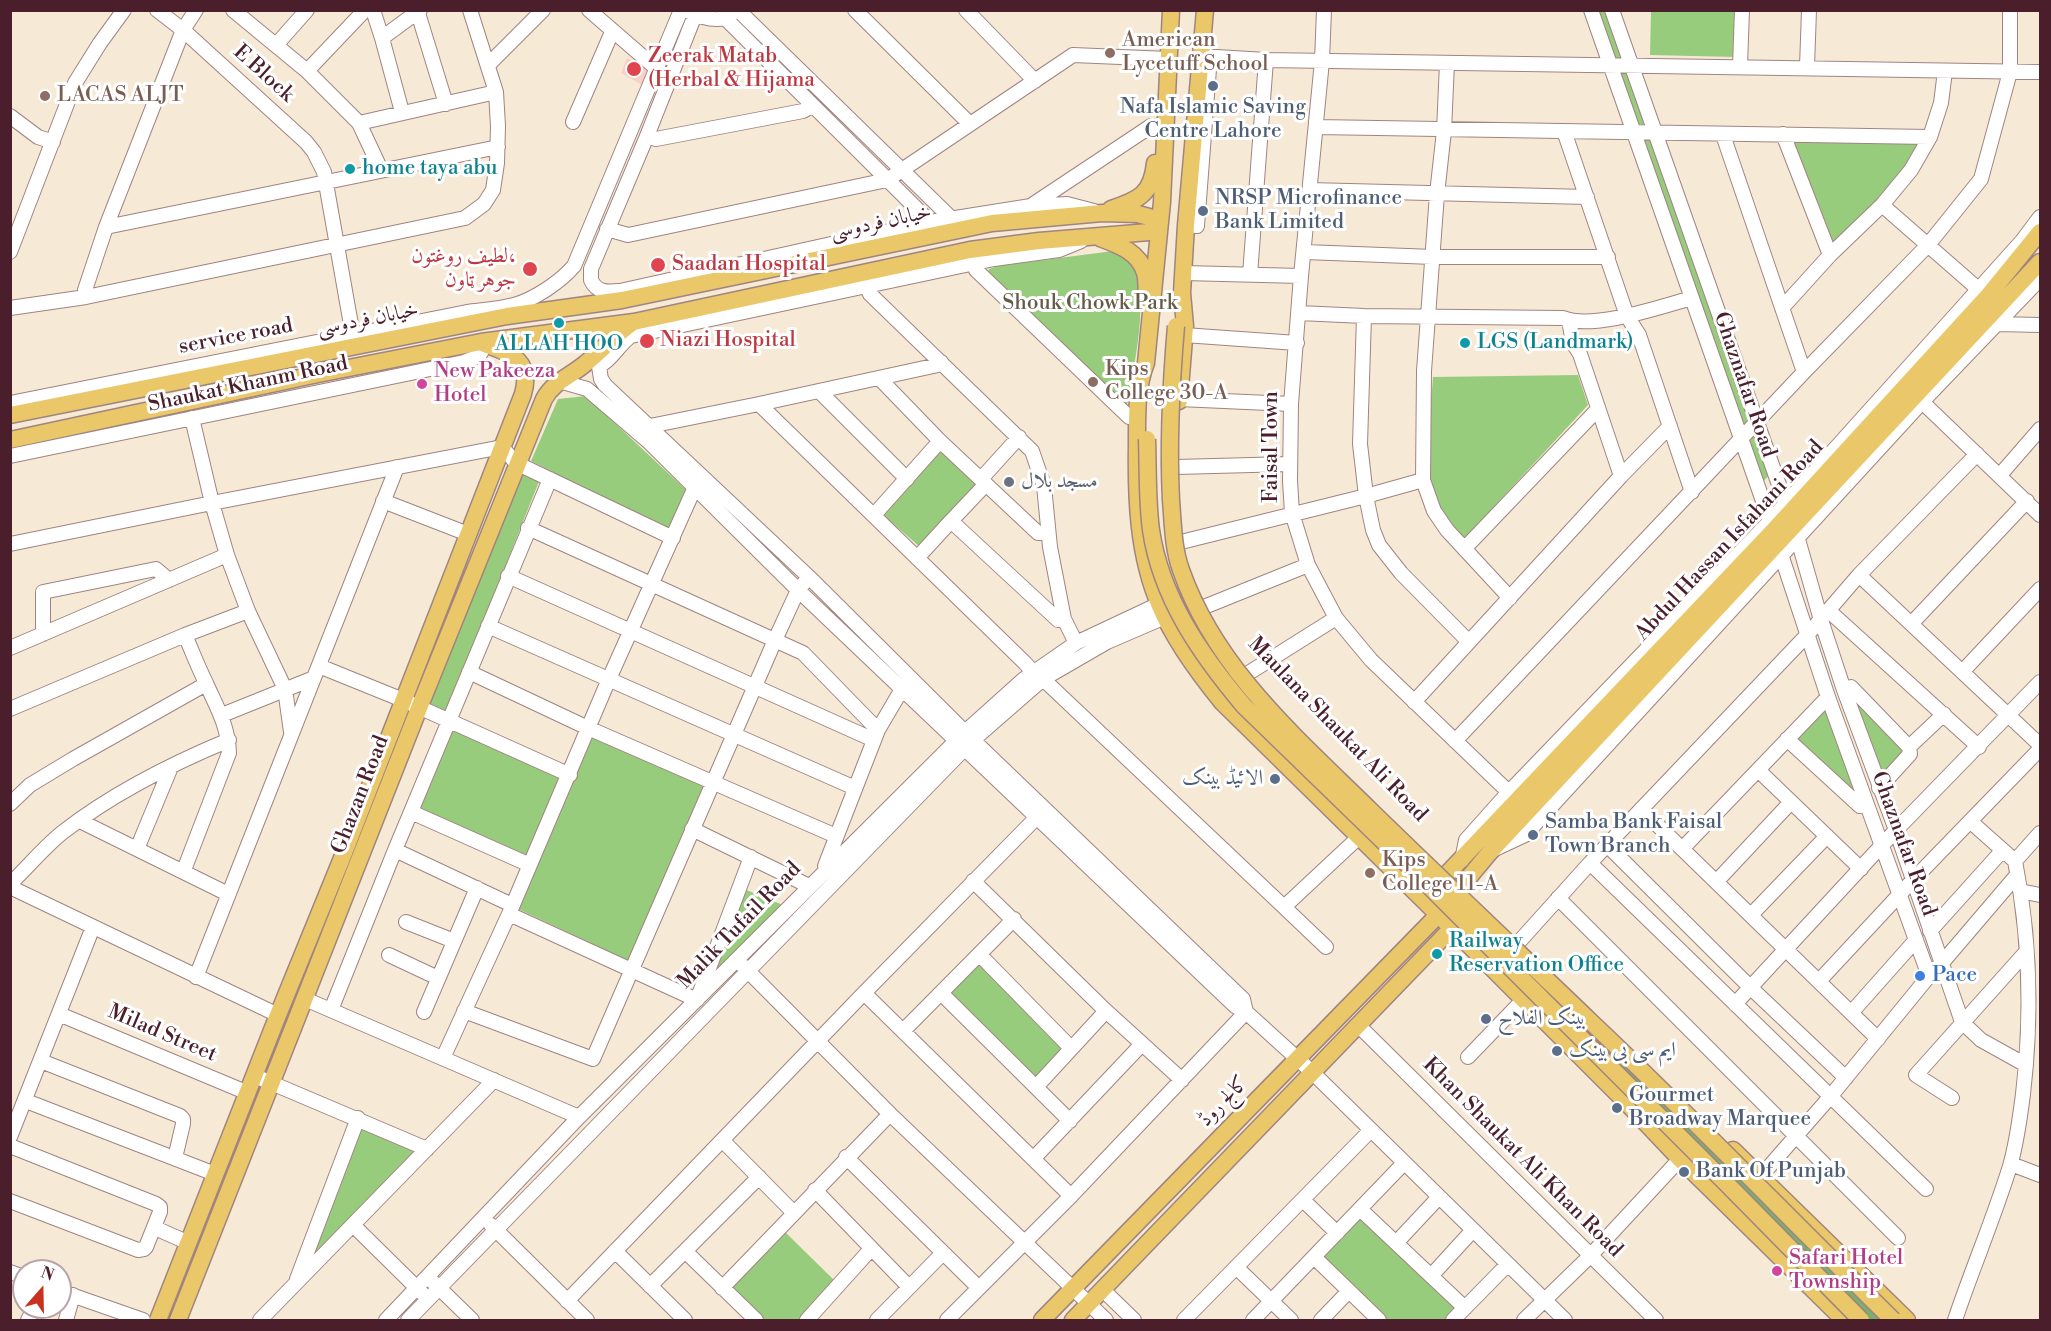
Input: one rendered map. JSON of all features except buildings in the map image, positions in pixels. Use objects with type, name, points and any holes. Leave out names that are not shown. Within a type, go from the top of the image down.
[{"type":"main road","points":[[1204,10],[1205,56],[1186,225],[1180,331],[1169,429],[1176,550],[1180,568],[1199,611],[1230,664],[1267,706],[1893,1320]]},
{"type":"main road","points":[[1172,15],[1160,225],[1146,363],[1140,378],[1137,417],[1137,468],[1142,538],[1146,565],[1162,611],[1206,682],[1222,702],[1452,928],[1625,1101],[1680,1160],[1844,1320]]},
{"type":"main road","points":[[1102,213],[1135,200],[1149,188],[1154,178],[1157,147],[1164,126]]},
{"type":"main road","name":"خیابان فردوسی","points":[[10,415],[31,405],[193,378],[506,312],[621,296],[879,247],[932,228],[954,224],[1102,213],[1138,214],[1160,225]]},
{"type":"main road","name":"خیابان فردوسی","points":[[10,440],[318,374],[481,342],[634,322],[865,281],[970,250],[1093,235],[1149,232],[1160,225]]},
{"type":"main road","name":"Abdul Hassan Isfahani Road","points":[[1460,888],[1791,520],[1982,293],[2040,232]]},
{"type":"main road","points":[[1093,235],[1120,245],[1138,259],[1146,275],[1151,317]]},
{"type":"main road","points":[[865,281],[868,268],[896,258],[896,251],[879,247]]},
{"type":"main road","name":"Abdul Hassan Isfahani Road","points":[[1791,520],[1918,399],[2040,262]]},
{"type":"main road","name":"Ghazan Road","points":[[178,1320],[516,463],[544,399],[559,381],[598,360],[614,336],[634,322]]},
{"type":"main road","name":"Maulana Shaukat Ali Road","points":[[1180,331],[1176,466],[1181,542],[1196,591],[1223,642],[1247,674],[1280,710],[1446,875],[1761,1176],[1907,1320]]},
{"type":"main road","name":"Ghazan Road","points":[[158,1320],[523,394],[526,375],[524,368],[516,358],[481,342]]},
{"type":"main road","points":[[316,353],[282,366],[279,372],[284,378],[318,374]]},
{"type":"main road","points":[[1146,363],[1151,381],[1147,439],[1151,530],[1161,574],[1177,611],[1214,669],[1244,706],[1724,1180],[1860,1320]]},
{"type":"main road","points":[[193,378],[243,374],[247,379],[242,386],[193,401]]},
{"type":"main road","name":"Abdul Hassan Isfahani Road","points":[[1446,875],[1462,860],[1513,797],[1775,538]]},
{"type":"main road","points":[[1251,732],[1272,738],[1278,736],[1282,727],[1280,710]]},
{"type":"main road","points":[[1291,770],[1292,749],[1300,743],[1312,742]]},
{"type":"main road","name":"کالج روڈ","points":[[1042,1320],[1438,915]]},
{"type":"main road","name":"کالج روڈ","points":[[1073,1320],[1452,928]]},
{"type":"main road","points":[[1584,1060],[1609,1061],[1615,1053],[1618,1039]]},
{"type":"main road","points":[[1625,1101],[1623,1072],[1632,1065],[1647,1068]]},
{"type":"street","points":[[10,252],[72,70],[114,10]]},
{"type":"street","points":[[10,228],[81,71],[124,10]]},
{"type":"street","name":"E Block","points":[[157,10],[183,30],[306,142],[321,165],[326,181],[353,336]]},
{"type":"street","points":[[86,297],[85,290],[106,227],[183,30],[196,10]]},
{"type":"street","points":[[233,10],[307,71],[359,123],[381,170]]},
{"type":"street","points":[[276,45],[307,10]]},
{"type":"street","points":[[307,71],[365,10]]},
{"type":"street","points":[[373,10],[402,112]]},
{"type":"street","points":[[10,308],[86,297],[465,218],[484,204],[493,190],[498,147],[496,92],[470,10]]},
{"type":"street","points":[[488,65],[543,10]]},
{"type":"street","points":[[589,10],[657,69]]},
{"type":"street","points":[[738,10],[954,224],[1031,206],[1067,204],[1102,213]]},
{"type":"street","points":[[855,10],[970,124]]},
{"type":"street","points":[[966,10],[1035,81]]},
{"type":"street","name":"Faisal Town","points":[[1324,10],[1322,61],[1291,404],[1290,464],[1293,513],[1308,565],[1336,618],[1371,660],[1513,797]]},
{"type":"street","name":"Ghaznafar Road","points":[[1591,10],[1828,697],[1929,976]]},
{"type":"street","name":"Ghaznafar Road","points":[[1612,10],[1825,615],[1844,690],[1914,879],[1962,1022]]},
{"type":"street","points":[[1740,66],[1742,10]]},
{"type":"street","points":[[1807,68],[1809,10]]},
{"type":"street","points":[[1455,741],[1804,372],[1928,245],[1981,179],[2010,72],[2010,10]]},
{"type":"street","points":[[382,38],[419,12],[446,104]]},
{"type":"street","points":[[687,12],[729,14],[812,106],[932,228],[621,296],[599,290],[591,280],[591,268],[647,136],[687,12]]},
{"type":"street","name":"service road","points":[[10,404],[31,405],[466,312],[506,312],[536,295],[560,280],[574,266],[657,69],[687,12]]},
{"type":"street","points":[[573,122],[612,32]]},
{"type":"street","points":[[607,229],[628,235],[887,180],[1073,55],[1168,59]]},
{"type":"street","points":[[1205,56],[1266,60],[2040,72]]},
{"type":"street","points":[[1250,274],[1266,60]]},
{"type":"street","points":[[1447,63],[1444,130],[1424,371],[1423,480],[1434,511],[1447,530],[1510,598]]},
{"type":"street","points":[[1782,308],[1830,255],[1882,205],[1911,170],[1930,137],[1941,103],[1945,71]]},
{"type":"street","points":[[359,123],[496,92]]},
{"type":"street","points":[[647,136],[656,139],[802,111],[812,106]]},
{"type":"street","points":[[10,116],[49,141]]},
{"type":"street","points":[[1031,206],[1151,126],[1164,126]]},
{"type":"street","points":[[1316,127],[1930,137]]},
{"type":"street","points":[[1564,131],[1627,316],[1639,335],[1692,492]]},
{"type":"street","points":[[1783,134],[1830,255]]},
{"type":"street","points":[[1723,135],[1804,372]]},
{"type":"street","points":[[106,227],[498,147]]},
{"type":"street","points":[[1309,190],[1587,196]]},
{"type":"street","points":[[1882,205],[1982,293],[2040,217]]},
{"type":"street","points":[[598,360],[605,363],[623,341],[631,336],[865,281],[1059,250],[1093,235]]},
{"type":"street","points":[[1305,252],[1432,258],[1608,257]]},
{"type":"street","points":[[975,264],[976,270],[1129,417],[1137,417]]},
{"type":"street","points":[[1184,273],[1301,276]]},
{"type":"street","points":[[2040,279],[1998,324],[1918,399],[2040,515]]},
{"type":"street","points":[[865,281],[870,294],[1032,450],[1044,486],[1048,533],[1064,619],[1076,643]]},
{"type":"street","points":[[1299,313],[1563,318],[1577,322],[1627,316],[1692,298]]},
{"type":"street","points":[[1364,316],[1360,444],[1366,496],[1373,530],[1379,545],[1401,573],[1469,642]]},
{"type":"street","points":[[1569,320],[1574,343],[1580,354],[1621,476]]},
{"type":"street","points":[[1998,324],[2040,325]]},
{"type":"street","points":[[1180,331],[1297,343]]},
{"type":"street","name":"Shaukat Khanm Road","points":[[10,456],[464,362],[479,356],[482,351],[481,342]]},
{"type":"street","points":[[598,360],[601,379],[605,385],[809,577],[1036,819],[1235,1006],[1246,1012],[1312,1072],[1565,1320]]},
{"type":"street","points":[[650,426],[880,379],[938,365],[940,362]]},
{"type":"street","points":[[880,379],[940,441],[1038,533],[1048,533]]},
{"type":"street","points":[[559,381],[582,386],[594,394],[695,487],[902,689],[1046,808],[1243,999],[1246,1012]]},
{"type":"street","points":[[819,391],[907,479]]},
{"type":"street","points":[[1179,399],[1291,404]]},
{"type":"street","points":[[759,404],[1038,676],[1326,947]]},
{"type":"street","points":[[1465,548],[1598,409]]},
{"type":"street","points":[[192,418],[227,555],[248,611],[285,689],[291,734]]},
{"type":"street","points":[[1414,702],[1621,476],[1670,426]]},
{"type":"street","points":[[2000,475],[2040,429]]},
{"type":"street","points":[[917,558],[951,521],[1019,437]]},
{"type":"street","points":[[874,515],[940,441]]},
{"type":"street","points":[[10,544],[502,447],[516,463],[673,538]]},
{"type":"street","points":[[1518,943],[1590,863],[1808,634],[1859,575],[1977,454]]},
{"type":"street","points":[[1176,466],[1290,464]]},
{"type":"street","points":[[196,977],[397,467]]},
{"type":"street","points":[[332,1010],[395,850],[550,478]]},
{"type":"street","points":[[1181,542],[1423,480]]},
{"type":"street","points":[[443,1058],[530,866],[609,679],[695,487]]},
{"type":"street","points":[[383,501],[468,534]]},
{"type":"street","points":[[1912,623],[2026,501]]},
{"type":"street","points":[[1775,538],[1791,520]]},
{"type":"street","points":[[951,521],[1058,620],[1064,619]]},
{"type":"street","points":[[528,528],[803,653],[876,735]]},
{"type":"street","points":[[10,648],[227,555]]},
{"type":"street","points":[[1204,607],[1308,565]]},
{"type":"street","points":[[43,634],[43,591],[156,569],[169,580]]},
{"type":"street","points":[[1819,981],[2040,747],[2009,715],[1859,575]]},
{"type":"street","points":[[508,576],[754,686],[876,735]]},
{"type":"street","points":[[464,1011],[593,1059],[774,640],[798,590],[809,577]]},
{"type":"street","points":[[1963,672],[2040,589]]},
{"type":"street","points":[[10,709],[248,611]]},
{"type":"street","name":"Malik Tufail Road","points":[[386,1320],[485,1219],[579,1117],[737,961],[822,872],[964,741],[1076,643],[1162,611]]},
{"type":"street","name":"Malik Tufail Road","points":[[1038,676],[1107,642],[1162,611]]},
{"type":"street","points":[[1825,615],[1944,714],[1979,747]]},
{"type":"street","points":[[1247,674],[1336,618]]},
{"type":"street","points":[[488,626],[855,788]]},
{"type":"street","points":[[184,870],[229,753],[229,740],[222,715],[185,635]]},
{"type":"street","points":[[222,715],[285,689],[316,672],[403,700],[570,775]]},
{"type":"street","points":[[469,672],[588,728],[836,836]]},
{"type":"street","points":[[1735,1004],[1896,830],[2040,682]]},
{"type":"street","points":[[10,804],[30,785],[206,684]]},
{"type":"street","points":[[1844,690],[1851,687],[1909,747],[1910,754],[1879,788]]},
{"type":"street","points":[[822,872],[876,735],[902,689]]},
{"type":"street","points":[[1682,849],[1828,697]]},
{"type":"street","points":[[1909,747],[1944,714]]},
{"type":"street","points":[[1787,739],[1860,806],[1866,804]]},
{"type":"street","points":[[229,740],[133,787],[80,821],[53,841],[10,886],[278,1015]]},
{"type":"street","name":"Malik Tufail Road","points":[[408,1320],[748,972],[964,741]]},
{"type":"street","points":[[137,849],[171,767]]},
{"type":"street","points":[[1758,770],[1861,869]]},
{"type":"street","points":[[1716,882],[1791,802]]},
{"type":"street","points":[[567,1301],[1046,808]]},
{"type":"street","points":[[1641,809],[1878,1039]]},
{"type":"street","points":[[411,812],[530,866]]},
{"type":"street","points":[[80,821],[184,870],[228,894]]},
{"type":"street","points":[[1954,1320],[2011,1164],[2020,1120],[2034,990],[2031,951],[2016,868],[2002,851],[1971,822]]},
{"type":"street","points":[[692,829],[809,886]]},
{"type":"street","points":[[1761,1176],[1846,1078],[1941,964],[2016,868],[2033,851],[2040,833]]},
{"type":"street","points":[[1750,915],[1827,836]]},
{"type":"street","points":[[1284,906],[1359,837]]},
{"type":"street","points":[[1607,845],[1751,988],[1846,1078]]},
{"type":"street","points":[[395,850],[477,888],[511,909],[697,1000],[751,857]]},
{"type":"street","points":[[1930,931],[2002,851]]},
{"type":"street","points":[[1590,863],[1926,1189]]},
{"type":"street","points":[[974,881],[1106,1011],[1182,1080]]},
{"type":"street","points":[[424,1012],[477,888]]},
{"type":"street","points":[[2020,891],[2040,895]]},
{"type":"street","points":[[1558,898],[1898,1238]]},
{"type":"street","points":[[903,1031],[1014,919]]},
{"type":"street","points":[[406,922],[454,941]]},
{"type":"street","points":[[10,1137],[93,927]]},
{"type":"street","points":[[1851,1012],[1915,941]]},
{"type":"street","points":[[1952,1098],[1916,1074],[1962,1022],[2031,951]]},
{"type":"street","points":[[980,954],[1071,1048]]},
{"type":"street","points":[[389,955],[438,978]]},
{"type":"street","points":[[737,961],[890,1114],[1106,1320]]},
{"type":"street","points":[[864,993],[1071,1196]]},
{"type":"street","points":[[941,993],[1070,1121]]},
{"type":"street","points":[[305,999],[579,1117]]},
{"type":"street","points":[[1468,1057],[1523,1000]]},
{"type":"street","points":[[1036,1087],[1106,1011]]},
{"type":"street","points":[[947,1320],[1071,1196],[1246,1012]]},
{"type":"street","name":"Milad Street","points":[[59,1014],[248,1093]]},
{"type":"street","points":[[1962,1022],[1981,1040],[2026,1065]]},
{"type":"street","name":"Khan Shaukat Ali Khan Road","points":[[1358,1025],[1656,1320]]},
{"type":"street","points":[[1033,1160],[1142,1044]]},
{"type":"street","points":[[41,1061],[180,1116],[183,1124],[175,1158]]},
{"type":"street","points":[[255,1076],[428,1149]]},
{"type":"street","points":[[260,1320],[494,1080]]},
{"type":"street","points":[[26,1101],[215,1174]]},
{"type":"street","points":[[722,1287],[890,1114]]},
{"type":"street","points":[[294,1285],[358,1118]]},
{"type":"street","points":[[1184,1320],[1371,1130]]},
{"type":"street","points":[[723,1141],[794,1213]]},
{"type":"street","points":[[10,1146],[156,1204],[160,1207],[160,1212],[146,1247],[138,1250],[10,1201]]},
{"type":"street","points":[[846,1157],[979,1288]]},
{"type":"street","points":[[1524,1320],[1590,1256],[1680,1160]]},
{"type":"street","points":[[1253,1320],[1404,1163]]},
{"type":"street","points":[[2011,1164],[2040,1175]]},
{"type":"street","points":[[650,1286],[759,1177]]},
{"type":"street","points":[[815,1190],[909,1287]]},
{"type":"street","points":[[1396,1243],[1439,1197]]},
{"type":"street","points":[[1303,1200],[1337,1233]]},
{"type":"street","points":[[1360,1209],[1465,1308]]},
{"type":"street","points":[[485,1219],[587,1320]]},
{"type":"street","points":[[353,1225],[428,1300]]},
{"type":"street","points":[[155,1228],[189,1243]]},
{"type":"street","points":[[1431,1276],[1473,1230]]},
{"type":"street","points":[[807,1320],[871,1248]]},
{"type":"street","points":[[615,1251],[685,1320]]},
{"type":"street","points":[[685,1251],[756,1320]]},
{"type":"street","points":[[877,1320],[943,1253]]},
{"type":"street","points":[[1314,1257],[1379,1320]]},
{"type":"street","points":[[1453,1320],[1508,1264]]},
{"type":"street","points":[[1236,1267],[1291,1320]]},
{"type":"street","points":[[428,1277],[472,1320]]},
{"type":"street","points":[[1102,1289],[1134,1320]]},
{"type":"street","points":[[1321,1320],[1349,1291]]},
{"type":"street","points":[[72,1295],[143,1320]]},
{"type":"shaded area","name":"Zeerak Matab (Herbal & Hijama","points":[[627,58],[650,72],[644,86],[621,73]]},
{"type":"green space","points":[[1591,11],[1610,11],[1774,470],[1758,487]]},
{"type":"green space","points":[[1651,11],[1736,11],[1735,57],[1650,55]]},
{"type":"green space","points":[[1783,134],[1930,137],[1911,170],[1830,255]]},
{"type":"green space","name":"Shouk Chowk Park","points":[[1113,251],[1130,262],[1136,272],[1139,286],[1140,320],[1127,406],[988,272],[989,269],[998,266]]},
{"type":"green space","points":[[1578,375],[1588,405],[1464,539],[1437,507],[1429,479],[1428,444],[1433,377]]},
{"type":"green space","points":[[586,396],[686,490],[668,531],[531,461],[558,399]]},
{"type":"green space","points":[[940,448],[978,481],[920,547],[882,514]]},
{"type":"green space","points":[[522,471],[540,479],[446,715],[425,707]]},
{"type":"green space","points":[[1850,689],[1908,752],[1884,780]]},
{"type":"green space","points":[[1827,706],[1858,791],[1857,800],[1791,741]]},
{"type":"green space","points":[[450,727],[562,778],[528,860],[415,808]]},
{"type":"green space","points":[[593,735],[705,785],[629,961],[516,908]]},
{"type":"green space","points":[[744,889],[783,905],[707,985]]},
{"type":"green space","points":[[1473,920],[1698,1135],[1886,1320],[1868,1320]]},
{"type":"green space","points":[[979,960],[1066,1048],[1034,1079],[947,995]]},
{"type":"green space","points":[[360,1125],[417,1150],[305,1268]]},
{"type":"green space","points":[[1361,1215],[1457,1310],[1446,1320],[1386,1320],[1320,1256]]},
{"type":"green space","points":[[783,1230],[836,1282],[799,1320],[764,1320],[728,1286]]},
{"type":"place","name":"American Lycetuff School","points":[[1110,53]]},
{"type":"place","name":"Zeerak Matab (Herbal & Hijama","points":[[634,69]]},
{"type":"place","name":"Nafa Islamic Saving Centre Lahore","points":[[1213,86]]},
{"type":"place","name":"LACAS ALJT","points":[[45,96]]},
{"type":"place","name":"home taya abu","points":[[350,169]]},
{"type":"place","name":"NRSP Microfinance Bank Limited","points":[[1203,211]]},
{"type":"place","name":"Saadan Hospital","points":[[658,265]]},
{"type":"place","name":"لطیف روغتون، جوهر ټاون","points":[[530,269]]},
{"type":"place","name":"ALLAH HOO","points":[[559,323]]},
{"type":"place","name":"Niazi Hospital","points":[[647,341]]},
{"type":"place","name":"LGS (Landmark)","points":[[1465,343]]},
{"type":"place","name":"Kips College 30-A","points":[[1093,382]]},
{"type":"place","name":"New Pakeeza Hotel","points":[[422,384]]},
{"type":"place","name":"مسجد بلال","points":[[1009,482]]},
{"type":"place","name":"الائیڈ بینک","points":[[1275,779]]},
{"type":"place","name":"Samba Bank Faisal Town Branch","points":[[1533,835]]},
{"type":"place","name":"Kips College 11-A","points":[[1370,873]]},
{"type":"place","name":"Railway Reservation Office","points":[[1437,954]]},
{"type":"place","name":"Pace","points":[[1920,976]]},
{"type":"place","name":"بینک الفلاح","points":[[1486,1019]]},
{"type":"place","name":"ایم سی بی بینک","points":[[1557,1051]]},
{"type":"place","name":"Gourmet Broadway Marquee","points":[[1617,1108]]},
{"type":"place","name":"Bank Of Punjab","points":[[1684,1172]]},
{"type":"place","name":"Safari Hotel Township","points":[[1777,1271]]}]
